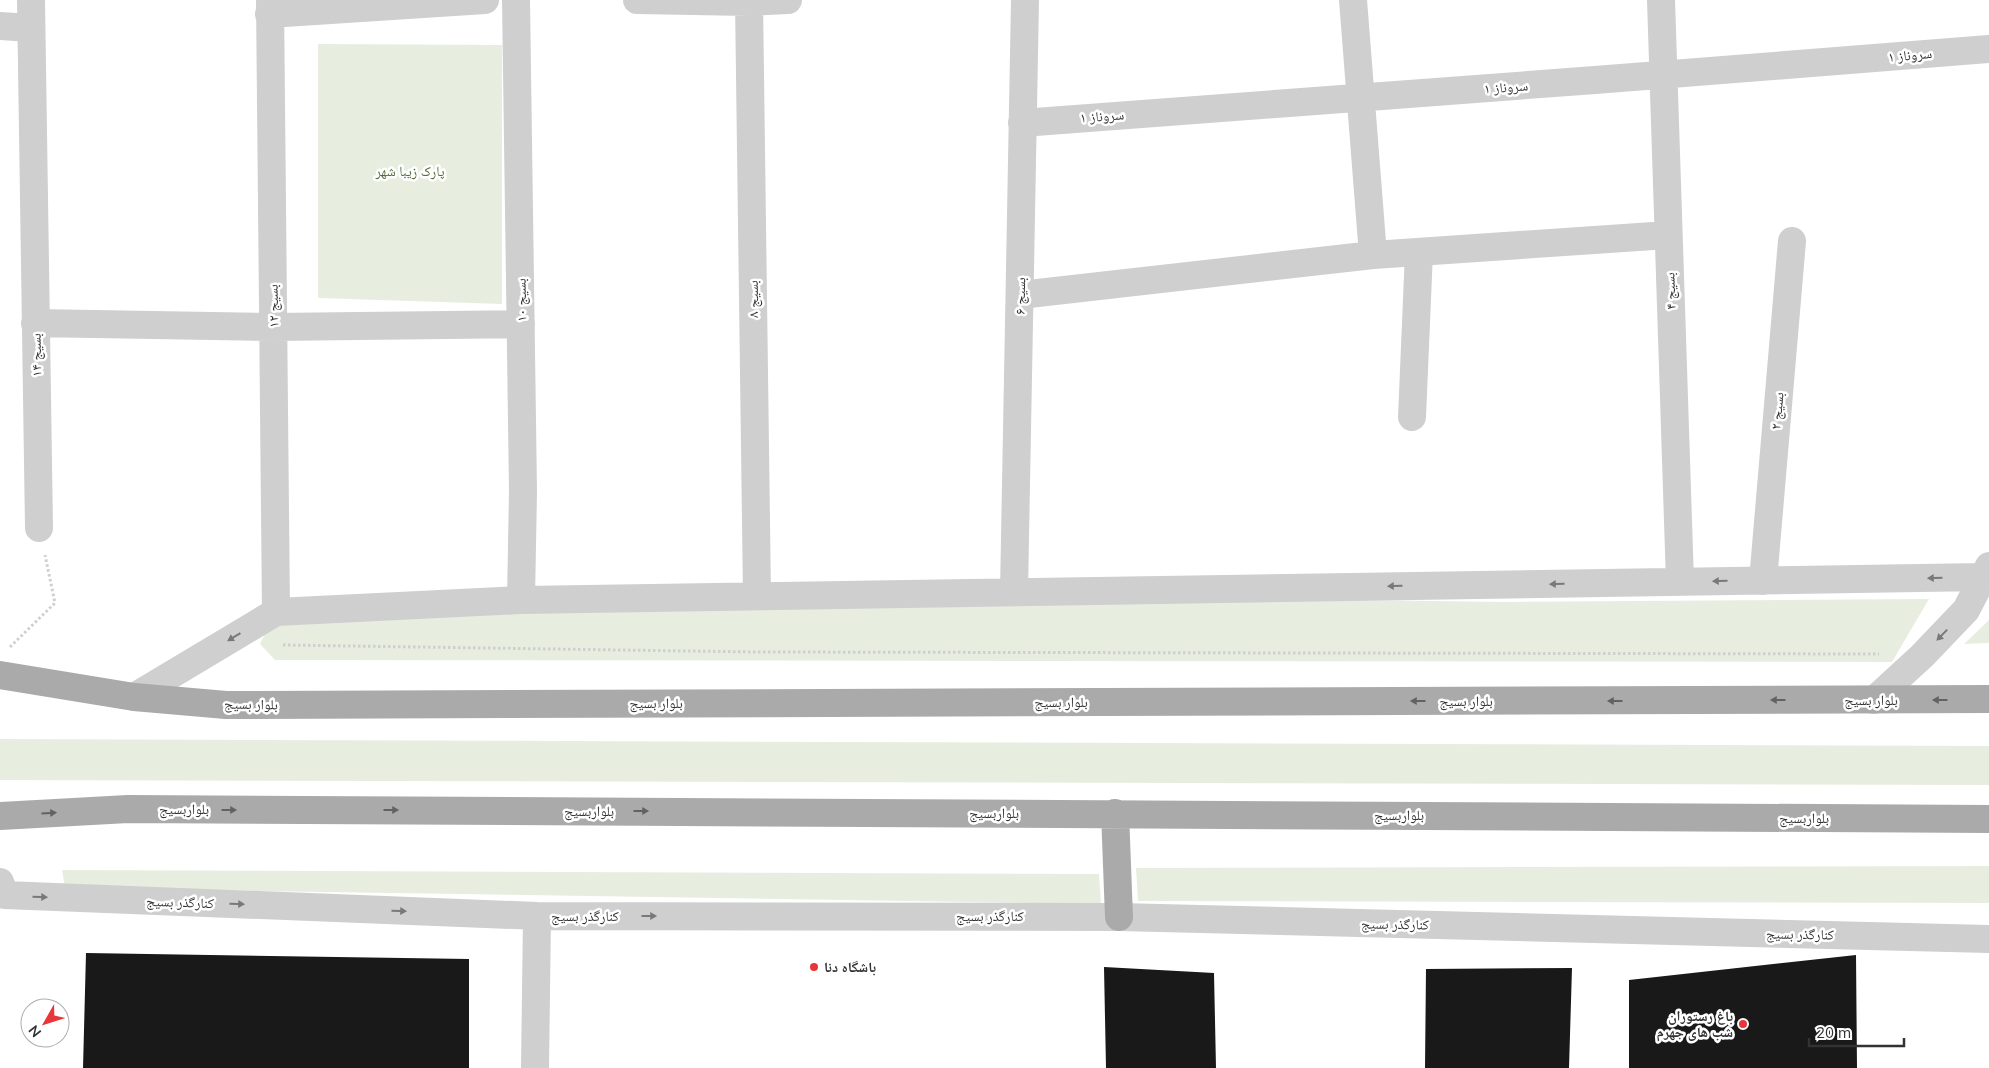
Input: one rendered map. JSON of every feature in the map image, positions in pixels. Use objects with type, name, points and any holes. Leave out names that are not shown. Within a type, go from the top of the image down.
[{"type":"main road","name":"بلوار بسیج","points":[[3,662],[134,697],[226,705],[1989,699]]},
{"type":"main road","name":"بلواربسیج","points":[[0,816],[128,809],[1989,819]]},
{"type":"main road","points":[[1114,813],[1119,916]]},
{"type":"street","name":"بسیج ۱۴","points":[[31,0],[39,528]]},
{"type":"street","points":[[270,7],[485,0]]},
{"type":"street","name":"بسیج ۱۰","points":[[516,0],[523,491],[521,600]]},
{"type":"street","points":[[637,0],[788,0]]},
{"type":"street","name":"بسیج ۶","points":[[1014,592],[1025,0]]},
{"type":"street","points":[[1353,0],[1373,254]]},
{"type":"street","name":"بسیج ۴","points":[[1661,0],[1680,582]]},
{"type":"street","name":"بسیج ۸","points":[[749,1],[757,596]]},
{"type":"street","name":"بسیج ۱۲","points":[[270,7],[276,612]]},
{"type":"street","points":[[0,26],[30,28]]},
{"type":"street","name":"سروناز ۱","points":[[1022,122],[1989,49]]},
{"type":"street","points":[[1020,295],[1373,254],[1668,235]]},
{"type":"street","name":"بسیج ۲","points":[[1763,581],[1792,240]]},
{"type":"street","points":[[1412,417],[1419,252]]},
{"type":"street","points":[[35,323],[273,327],[521,324]]},
{"type":"street","points":[[134,697],[276,612],[521,600],[1763,581],[1986,572]]},
{"type":"street","points":[[1874,700],[1922,656],[1966,610],[1986,572]]},
{"type":"street","name":"کنارگذر بسیج","points":[[0,882],[5,895],[536,916],[1119,916],[1989,939]]},
{"type":"street","points":[[535,1068],[536,916]]},
{"type":"path","points":[[3,662],[55,603],[39,528]]},
{"type":"path","points":[[280,645],[756,652],[1896,654],[1922,656]]},
{"type":"green space","name":"پارک زیبا شهر","points":[[318,44],[502,45],[502,304],[318,298]]},
{"type":"green space","points":[[1146,597],[1505,602],[1929,599],[1892,662],[275,660],[260,644],[276,612]]},
{"type":"green space","points":[[1989,620],[1989,643],[1964,644]]},
{"type":"green space","points":[[0,739],[1989,746],[1989,785],[0,780]]},
{"type":"green space","points":[[1989,866],[1989,903],[1138,901],[1136,868]]},
{"type":"green space","points":[[62,870],[1099,874],[1101,904],[65,888]]},
{"type":"building","points":[[86,953],[469,959],[469,1068],[83,1068]]},
{"type":"building","name":"باغ رستوران شب های جهرم","points":[[1856,955],[1857,1068],[1629,1068],[1629,980]]},
{"type":"building","points":[[1104,967],[1214,973],[1216,1068],[1106,1068]]},
{"type":"building","points":[[1572,968],[1569,1068],[1425,1068],[1426,969]]},
{"type":"place","name":"باشگاه دنا","points":[[814,967]]},
{"type":"place","name":"باغ رستوران شب های جهرم","points":[[1743,1024]]}]
